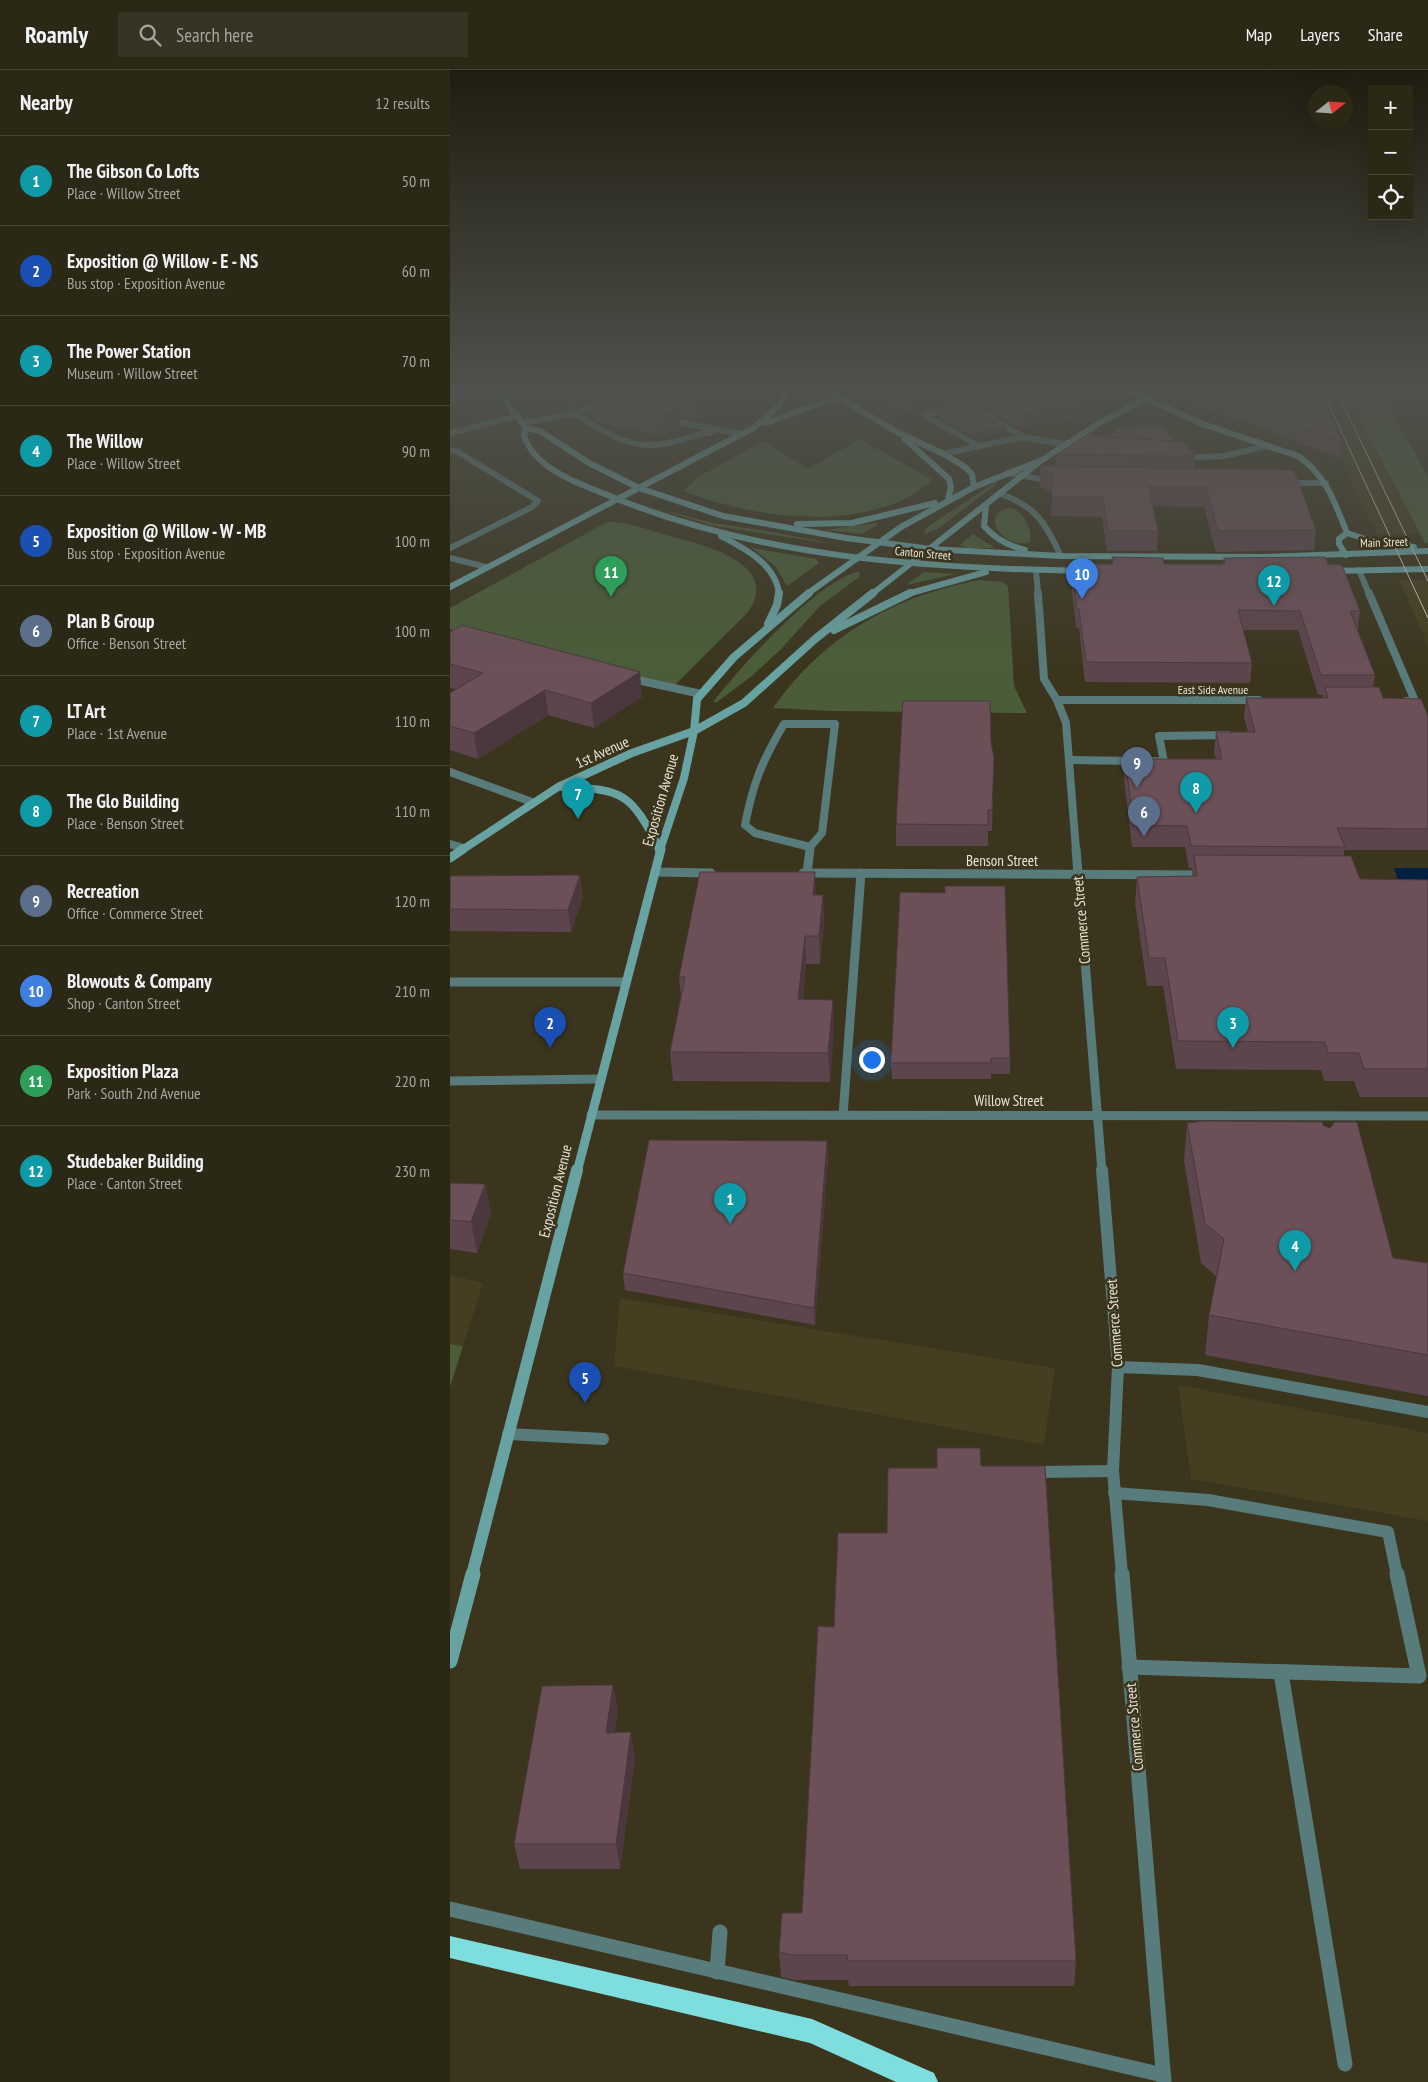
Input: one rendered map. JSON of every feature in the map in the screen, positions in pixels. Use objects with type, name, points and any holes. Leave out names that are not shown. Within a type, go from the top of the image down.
[{"type":"highway","points":[[450,1947],[812,2032],[925,2082]]},
{"type":"main road","name":"Canton Street","points":[[581,484],[616,501],[679,524],[804,550],[912,564],[999,570],[1096,571]]},
{"type":"main road","name":"Canton Street","points":[[631,484],[695,508],[768,524],[876,543],[931,549],[1061,556],[1346,555]]},
{"type":"main road","points":[[450,587],[647,484]]},
{"type":"main road","points":[[768,524],[852,523],[887,516],[948,500],[950,484]]},
{"type":"main road","name":"Exposition Avenue","points":[[450,1661],[660,851],[684,778],[694,731],[697,698],[734,657],[803,597],[856,557],[948,500],[982,484]]},
{"type":"main road","name":"Exposition Avenue","points":[[694,731],[744,703],[815,639],[1013,484]]},
{"type":"main road","name":"Main Street","points":[[1326,484],[1347,533],[1339,539],[1339,544],[1346,555],[1428,550]]},
{"type":"main road","points":[[986,506],[984,526],[995,538],[1015,547],[1061,556]]},
{"type":"main road","points":[[712,531],[756,556],[770,572],[778,588],[779,601],[767,628]]},
{"type":"main road","points":[[1347,533],[1380,544],[1428,550]]},
{"type":"main road","name":"Main Street","points":[[1360,570],[1428,568]]},
{"type":"main road","points":[[815,639],[914,591],[962,577],[999,570]]},
{"type":"main road","points":[[1323,571],[1360,570]]},
{"type":"main road","name":"1st Avenue","points":[[450,858],[532,802],[558,787],[632,753],[694,731]]},
{"type":"main road","points":[[558,787],[612,789],[623,794],[639,809],[660,851]]},
{"type":"street","points":[[450,548],[537,505],[538,501],[510,484]]},
{"type":"street","points":[[1001,494],[1032,507],[1043,520],[1061,556]]},
{"type":"street","points":[[450,558],[486,567]]},
{"type":"street","name":"Commerce Street","points":[[1036,570],[1041,666],[1044,679],[1057,700],[1066,723],[1118,1367],[1113,1471],[1114,1493],[1163,2079]]},
{"type":"street","points":[[1360,570],[1415,701],[1399,701]]},
{"type":"street","points":[[623,676],[701,694]]},
{"type":"street","name":"East Side Avenue","points":[[1057,700],[1270,700]]},
{"type":"street","points":[[784,724],[834,724],[822,833],[810,847],[755,833],[745,825],[752,788],[768,751],[784,724]]},
{"type":"street","points":[[1069,760],[1164,762],[1160,736],[1235,735]]},
{"type":"street","points":[[450,772],[532,802]]},
{"type":"street","points":[[450,844],[464,848]]},
{"type":"street","name":"Benson Street","points":[[810,847],[802,873],[1211,874]]},
{"type":"street","points":[[655,872],[720,873]]},
{"type":"street","points":[[843,1115],[861,873]]},
{"type":"street","points":[[450,982],[626,982]]},
{"type":"street","points":[[450,1080],[600,1079]]},
{"type":"street","name":"Willow Street","points":[[591,1115],[1098,1115],[1313,1120],[1428,1116]]},
{"type":"street","points":[[1118,1367],[1198,1370],[1428,1412]]},
{"type":"street","points":[[508,1434],[603,1439]]},
{"type":"street","points":[[1040,1472],[1113,1471]]},
{"type":"street","points":[[1114,1493],[1208,1500],[1388,1532],[1419,1676],[1129,1667]]},
{"type":"street","points":[[1282,1673],[1345,2064]]},
{"type":"street","points":[[450,1910],[1163,2079]]},
{"type":"street","points":[[717,1972],[720,1932]]},
{"type":"shaded area","points":[[1352,484],[1399,484],[1426,533],[1377,535]]},
{"type":"shaded area","points":[[1399,580],[1428,580],[1428,645]]},
{"type":"shaded area","points":[[450,1275],[483,1283],[463,1346],[450,1344]]},
{"type":"shaded area","points":[[620,1298],[1055,1368],[1044,1445],[614,1366]]},
{"type":"shaded area","points":[[1178,1385],[1428,1433],[1428,1521],[1191,1479]]},
{"type":"green space","points":[[691,484],[928,484],[904,499],[875,510],[848,515],[820,517],[763,513],[708,500],[683,491]]},
{"type":"green space","points":[[993,484],[997,484],[939,528],[923,535],[927,527]]},
{"type":"green space","points":[[1394,484],[1428,484],[1428,543],[1425,543]]},
{"type":"green space","points":[[650,507],[714,523],[834,544],[714,526]]},
{"type":"green space","points":[[1009,508],[1019,512],[1026,520],[1031,537],[1030,542],[1012,541],[998,531],[995,517],[1000,512]]},
{"type":"green space","points":[[607,522],[637,526],[716,550],[733,558],[746,568],[755,580],[756,595],[748,612],[676,684],[668,686],[450,629],[450,608]]},
{"type":"green space","points":[[878,524],[862,534],[824,530]]},
{"type":"green space","points":[[973,534],[995,548],[968,548],[960,545]]},
{"type":"green space","points":[[752,548],[816,559],[819,563],[787,586],[775,566]]},
{"type":"green space","points":[[860,572],[859,577],[820,606],[781,649],[752,676],[717,702],[713,702],[779,628],[820,593],[839,580]]},
{"type":"green space","points":[[924,572],[956,574],[906,585]]},
{"type":"green space","points":[[980,580],[1002,582],[1008,586],[1014,686],[1027,713],[831,711],[773,708],[793,682],[815,659],[838,640],[864,623],[891,608],[919,596]]},
{"type":"green space","points":[[450,1344],[463,1346],[450,1387]]},
{"type":"water","points":[[1394,868],[1428,868],[1428,886],[1400,886]]},
{"type":"building","points":[[1052,484],[1299,484],[1316,530],[1218,531],[1206,487],[1149,487],[1158,531],[1108,531],[1103,497],[1051,497]]},
{"type":"building","points":[[1112,557],[1163,558],[1164,564],[1225,564],[1224,558],[1325,557],[1328,564],[1342,565],[1360,611],[1350,611],[1375,675],[1321,675],[1300,611],[1238,610],[1252,663],[1086,662],[1072,564],[1113,564]]},
{"type":"building","points":[[462,625],[640,672],[591,703],[545,690],[474,733],[450,726],[450,693],[483,673],[450,664],[450,632]]},
{"type":"building","points":[[1325,687],[1379,687],[1383,698],[1421,699],[1428,716],[1428,829],[1337,828],[1345,847],[1191,846],[1187,826],[1134,825],[1125,759],[1222,759],[1216,732],[1255,732],[1246,698],[1328,698]]},
{"type":"building","points":[[903,701],[990,701],[991,742],[994,758],[992,810],[988,810],[988,825],[896,824]]},
{"type":"building","points":[[1194,855],[1351,856],[1360,879],[1428,880],[1428,1069],[1364,1069],[1359,1053],[1328,1053],[1325,1042],[1178,1041],[1165,958],[1149,958],[1137,877],[1197,876]]},
{"type":"building","points":[[700,872],[815,872],[813,895],[823,895],[819,936],[805,936],[798,999],[833,1000],[828,1053],[670,1052],[685,977],[679,977]]},
{"type":"building","points":[[580,875],[568,910],[450,909],[450,876]]},
{"type":"building","points":[[945,886],[1005,886],[1010,1058],[991,1058],[991,1063],[891,1063],[900,892],[945,893]]},
{"type":"building","points":[[1205,1121],[1322,1122],[1324,1126],[1330,1128],[1335,1122],[1357,1122],[1393,1258],[1428,1263],[1428,1355],[1209,1315],[1224,1239],[1205,1224],[1187,1123]]},
{"type":"building","points":[[649,1140],[827,1141],[814,1308],[623,1273]]},
{"type":"building","points":[[450,1183],[485,1184],[471,1222],[450,1220]]},
{"type":"building","points":[[937,1448],[980,1448],[981,1466],[1045,1466],[1076,1961],[847,1961],[848,1955],[793,1955],[779,1952],[782,1913],[802,1913],[818,1626],[834,1627],[838,1533],[887,1533],[888,1468],[937,1468]]},
{"type":"building","points":[[613,1685],[606,1733],[631,1732],[616,1844],[514,1844],[542,1686]]},
{"type":"tram line","points":[[1366,484],[1428,618]]},
{"type":"tram line","points":[[1381,484],[1428,581]]},
{"type":"place","name":"Exposition Plaza","points":[[611,597]]},
{"type":"place","name":"Blowouts & Company","points":[[1082,599]]},
{"type":"place","name":"Studebaker Building","points":[[1274,606]]},
{"type":"place","name":"Recreation","points":[[1137,788]]},
{"type":"place","name":"The Glo Building","points":[[1196,813]]},
{"type":"place","name":"LT Art","points":[[578,819]]},
{"type":"place","name":"Plan B Group","points":[[1144,837]]},
{"type":"place","name":"Exposition @ Willow - E - NS","points":[[550,1048]]},
{"type":"place","name":"The Power Station","points":[[1233,1048]]},
{"type":"place","name":"The Gibson Co Lofts","points":[[730,1224]]},
{"type":"place","name":"The Willow","points":[[1295,1271]]},
{"type":"place","name":"Exposition @ Willow - W - MB","points":[[585,1403]]}]
